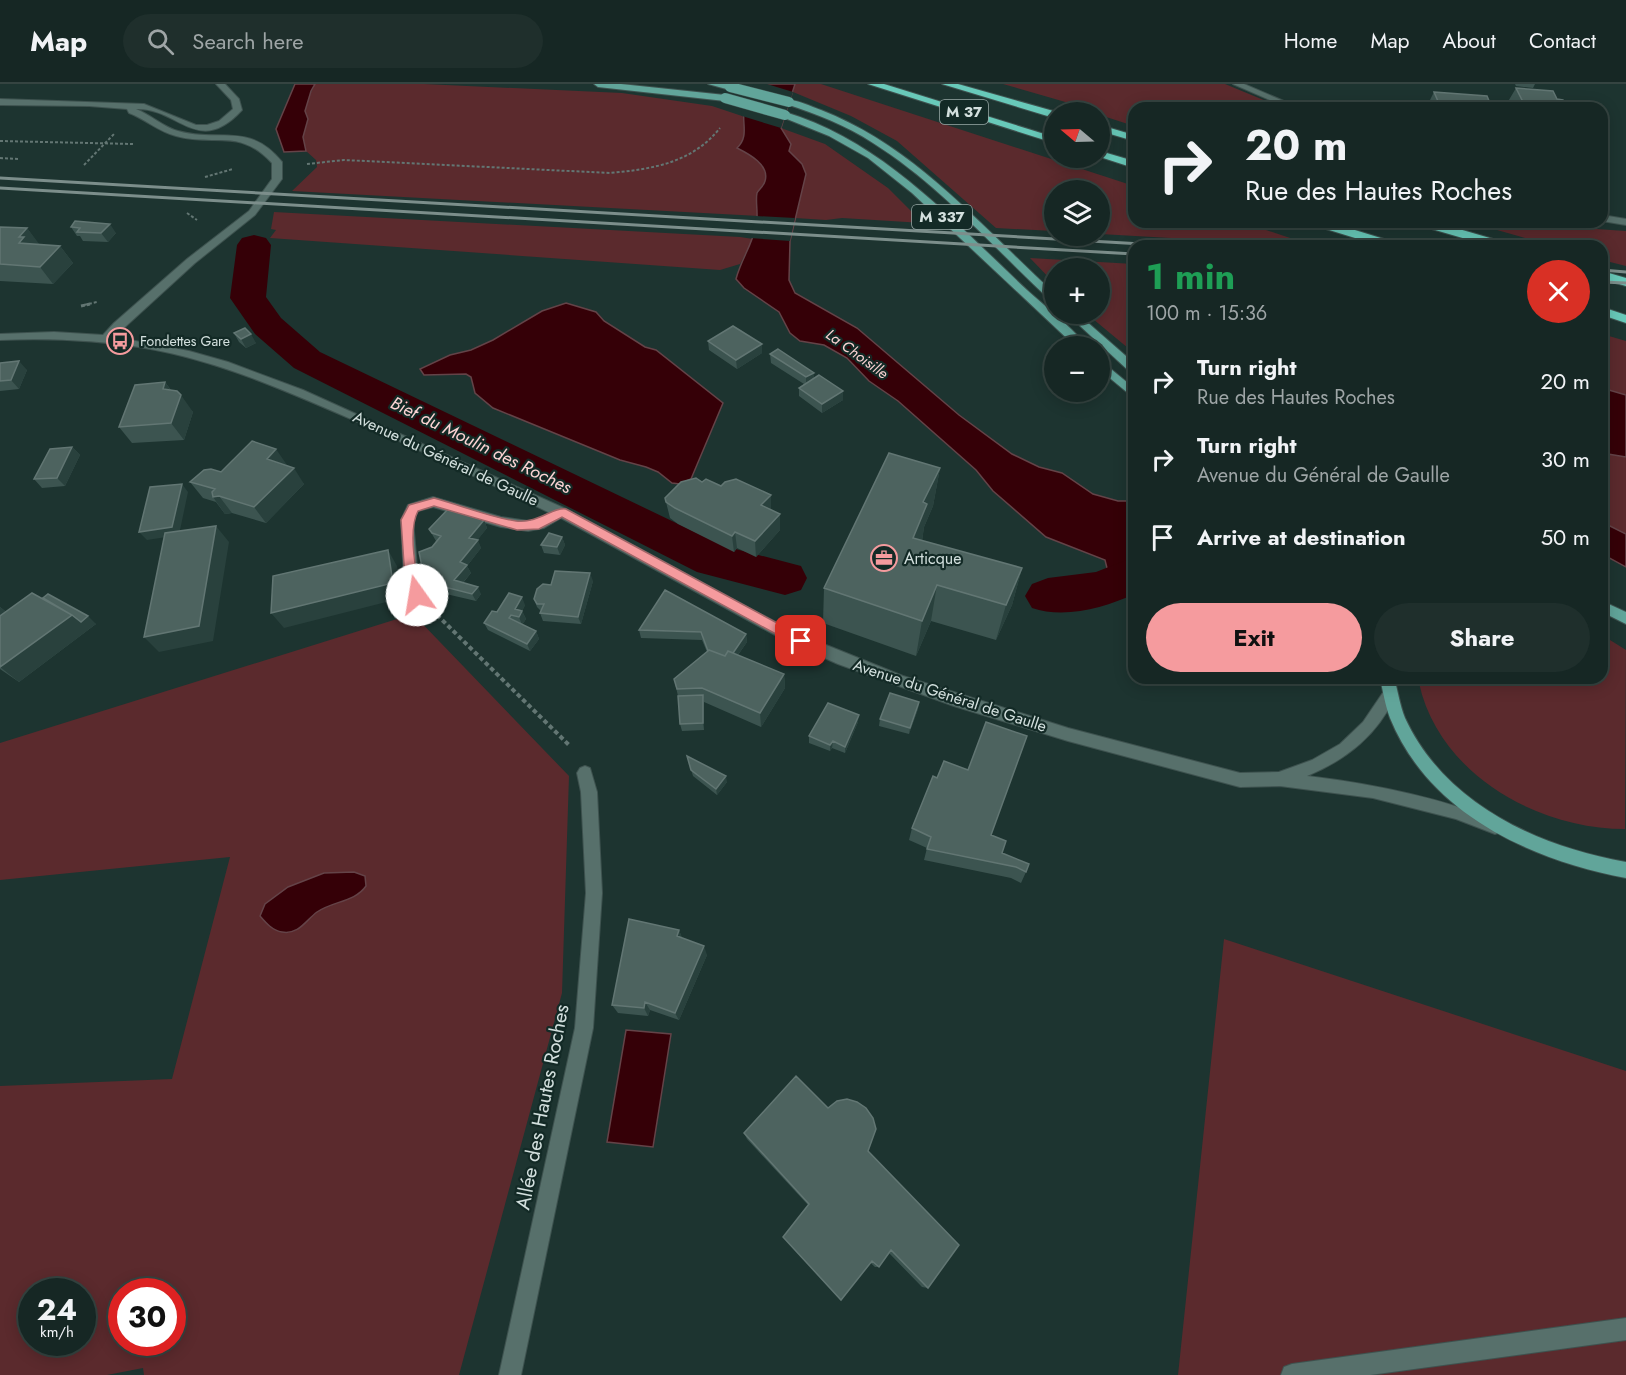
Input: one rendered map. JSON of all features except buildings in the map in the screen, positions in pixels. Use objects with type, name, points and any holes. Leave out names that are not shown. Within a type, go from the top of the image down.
[{"type":"highway","name":"M 37","points":[[873,84],[1044,137]]},
{"type":"highway","name":"M 37","points":[[947,84],[1044,112]]},
{"type":"highway","points":[[1110,131],[1128,136]]},
{"type":"highway","points":[[1110,157],[1128,163]]},
{"type":"highway","points":[[1336,228],[1375,240]]},
{"type":"highway","points":[[1442,228],[1483,240]]},
{"type":"highway","points":[[1608,277],[1626,282]]},
{"type":"highway","points":[[1608,313],[1626,319]]},
{"type":"main road","name":"M 337","points":[[598,84],[653,88],[725,98],[785,115],[832,134],[871,156],[915,191],[1070,336]]},
{"type":"main road","name":"M 337","points":[[712,84],[789,102],[843,123],[892,151],[938,189],[1044,289]]},
{"type":"main road","points":[[1083,324],[1128,364]]},
{"type":"main road","points":[[1110,373],[1128,389]]},
{"type":"main road","points":[[1608,609],[1626,618]]},
{"type":"main road","points":[[1388,684],[1389,695],[1410,742],[1450,790],[1477,812],[1506,831],[1538,847],[1572,860],[1626,870]]},
{"type":"street","points":[[0,102],[89,103],[131,107],[140,104],[191,127],[212,127],[229,120],[238,110],[235,99],[220,84]]},
{"type":"street","points":[[1237,84],[1281,102]]},
{"type":"street","points":[[106,339],[118,325],[191,261],[252,213],[277,179],[277,162],[256,142],[237,136],[176,134],[148,117],[132,111],[131,107]]},
{"type":"street","points":[[1608,219],[1626,222]]},
{"type":"street","name":"Avenue du Général de Gaulle","points":[[0,337],[33,335],[106,339],[169,350],[213,361],[304,394],[561,512],[784,634],[861,667],[972,705],[1240,780],[1280,779],[1373,791],[1457,812],[1506,831]]},
{"type":"street","points":[[417,595],[411,579],[407,520],[413,508],[434,502],[517,526],[539,525],[561,512]]},
{"type":"street","name":"Avenue du Général de Gaulle","points":[[1280,779],[1333,758],[1345,749],[1375,722],[1389,695]]},
{"type":"street","name":"Allée des Hautes Roches","points":[[510,1375],[584,1028],[594,893],[590,792],[585,773]]},
{"type":"street","points":[[1292,1375],[1626,1329]]},
{"type":"path","points":[[277,171],[344,160],[610,173],[646,170],[692,155],[707,144],[723,122]]},
{"type":"path","points":[[84,165],[115,134]]},
{"type":"path","points":[[0,141],[138,144]]},
{"type":"path","points":[[0,158],[19,159]]},
{"type":"path","points":[[73,307],[94,304],[104,299]]},
{"type":"path","points":[[417,595],[567,742],[585,773]]},
{"type":"shaded area","points":[[315,84],[424,84],[622,93],[712,106],[745,117],[744,137],[738,148],[759,161],[765,171],[766,181],[757,193],[759,216],[292,191],[317,167],[316,160],[306,151],[303,136],[308,119],[305,111],[306,103]]},
{"type":"shaded area","points":[[795,84],[821,84],[1044,157],[1044,168],[1079,168],[1128,184],[1128,228],[1260,228],[1296,240],[1207,240],[1110,235],[1110,180],[1044,180],[1044,230],[996,228],[897,141],[851,116],[793,92]]},
{"type":"shaded area","points":[[1003,84],[1225,84],[1268,102],[1128,102],[1128,124],[1110,118],[1110,102],[1065,102]]},
{"type":"shaded area","points":[[781,128],[825,144],[888,188],[923,223],[842,218],[826,220],[795,218],[806,174],[802,164],[789,151]]},
{"type":"shaded area","points":[[274,212],[753,239],[740,264],[720,270],[270,238],[276,230],[271,229]]},
{"type":"shaded area","points":[[1490,228],[1593,228],[1626,231],[1626,266],[1608,262],[1608,240],[1532,240]]},
{"type":"shaded area","points":[[1030,258],[1044,259],[1044,273]]},
{"type":"shaded area","points":[[1110,263],[1128,264],[1128,348],[1099,324],[1110,324]]},
{"type":"shaded area","points":[[1608,336],[1626,341],[1626,395],[1608,390]]},
{"type":"shaded area","points":[[1608,454],[1626,457],[1626,534],[1608,525]]},
{"type":"shaded area","points":[[413,614],[569,776],[562,993],[459,1375],[144,1375],[143,1368],[107,1375],[0,1375],[0,1086],[172,1079],[230,857],[0,880],[0,743]]},
{"type":"shaded area","points":[[1608,639],[1626,650],[1625,829],[1592,826],[1558,819],[1526,807],[1496,790],[1470,769],[1447,744],[1430,715],[1419,684],[1608,684]]},
{"type":"shaded area","points":[[1224,939],[1626,1071],[1626,1375],[1178,1375]]},
{"type":"water","points":[[295,84],[315,84],[305,111],[308,119],[303,137],[306,151],[284,152],[276,129]]},
{"type":"water","name":"La Choisille","points":[[757,84],[795,84],[781,128],[791,144],[789,151],[802,164],[806,174],[790,241],[789,280],[795,293],[857,328],[959,415],[1012,454],[1039,467],[1062,473],[1093,494],[1118,501],[1128,501],[1128,592],[1094,602],[1065,606],[1056,589],[1102,584],[1109,576],[1105,560],[1046,537],[993,491],[976,470],[898,401],[869,381],[847,358],[824,345],[800,341],[790,333],[779,312],[744,288],[736,279],[754,233],[757,222],[757,193],[766,175],[762,165],[737,148],[744,135],[744,116],[748,101]]},
{"type":"water","points":[[566,303],[596,312],[604,321],[645,347],[656,350],[723,403],[691,479],[680,484],[672,483],[658,472],[620,460],[493,408],[475,393],[471,377],[466,374],[424,375],[420,369],[450,355],[471,350],[493,340],[542,311]]},
{"type":"water","points":[[1608,390],[1626,395],[1626,457],[1608,454]]},
{"type":"water","points":[[1608,525],[1626,534],[1626,567],[1608,557]]},
{"type":"water","points":[[354,872],[365,876],[366,886],[356,895],[317,912],[298,929],[288,932],[276,930],[260,916],[265,904],[288,887],[324,873]]},
{"type":"water","points":[[626,1030],[671,1034],[653,1147],[607,1142]]},
{"type":"pier","points":[[754,84],[767,84],[793,92],[781,128],[742,116],[741,109]]},
{"type":"pier","points":[[756,216],[795,218],[790,241],[750,238]]},
{"type":"waterway","name":"Bief du Moulin des Roches","points":[[254,245],[248,298],[268,326],[307,360],[713,560],[785,578]]},
{"type":"waterway","name":"Bief du Moulin des Roches","points":[[1048,596],[1103,589],[1128,577]]},
{"type":"railway","points":[[0,178],[1128,243]]},
{"type":"railway","points":[[0,188],[1128,254]]},
{"type":"railway","points":[[1608,270],[1626,272]]},
{"type":"railway","points":[[1608,282],[1626,283]]},
{"type":"place","name":"Fondettes Gare","points":[[120,341]]},
{"type":"place","name":"Articque","points":[[884,558]]},
{"type":"route","points":[[417,595],[411,579],[407,520],[413,508],[434,502],[517,526],[539,525],[561,512],[784,634],[801,641]]}]
